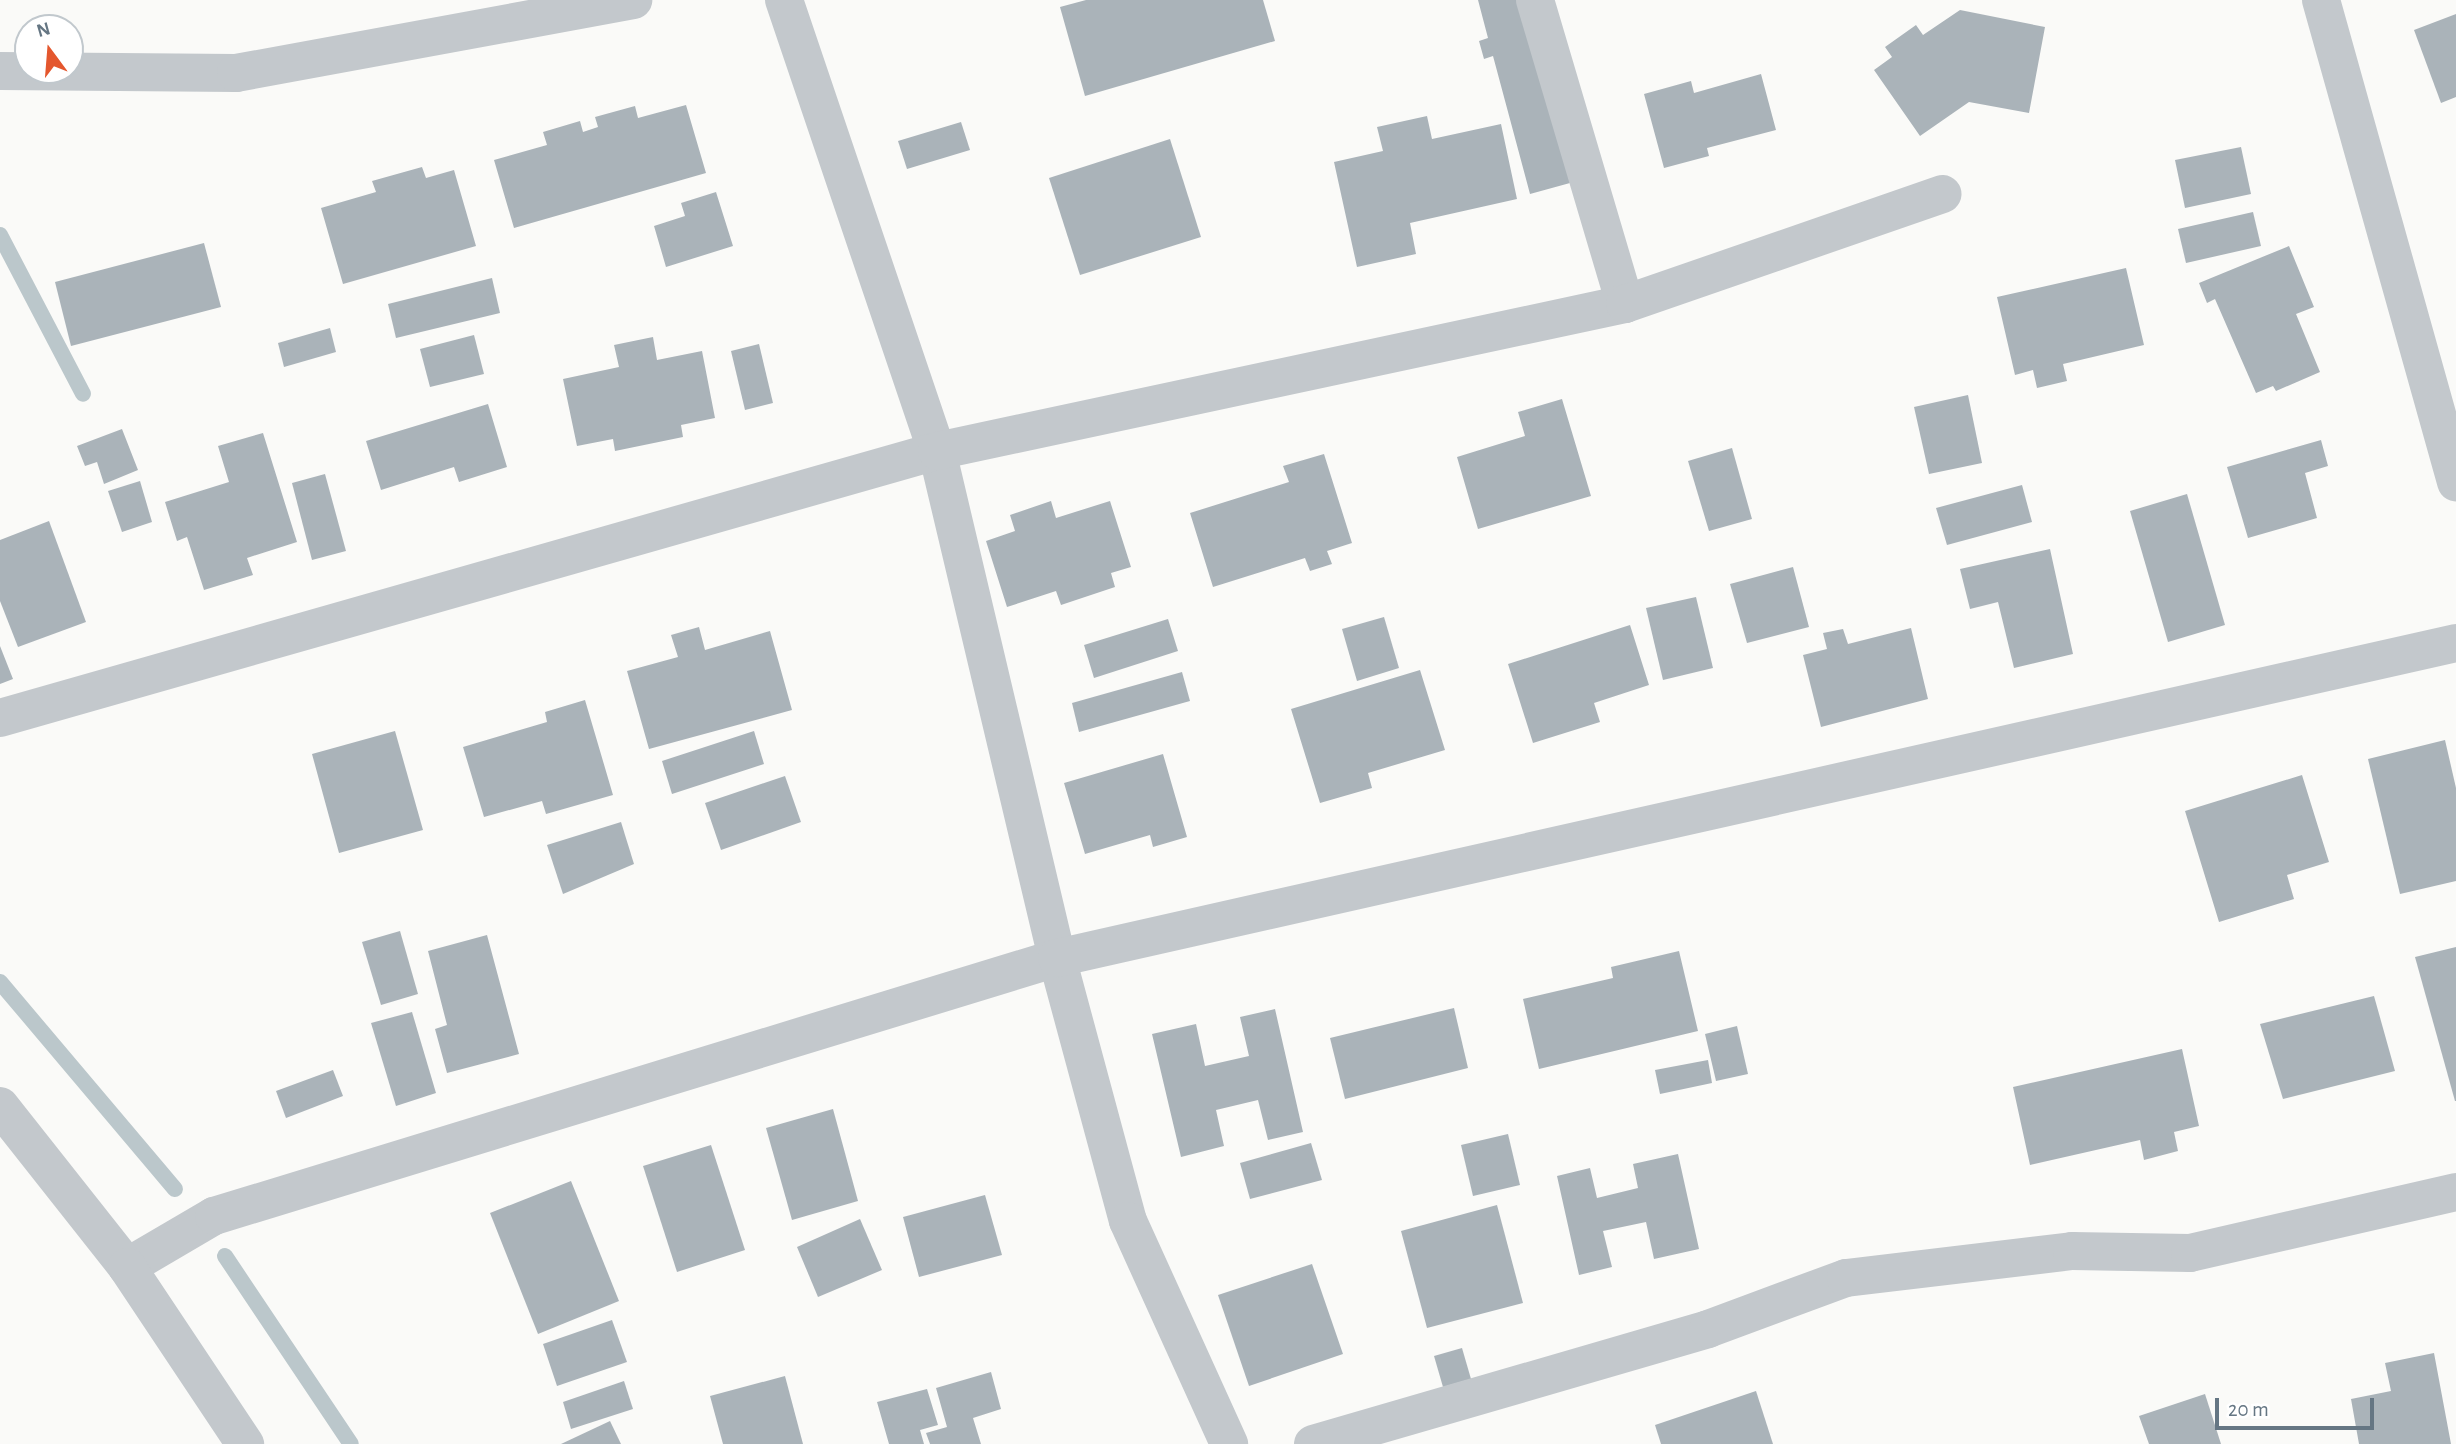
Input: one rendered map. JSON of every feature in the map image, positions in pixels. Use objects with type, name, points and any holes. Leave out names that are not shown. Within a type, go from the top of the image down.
[{"type":"street","points":[[0,71],[236,73],[633,0]]},
{"type":"street","points":[[783,0],[937,451],[1057,958],[1128,1220],[1229,1444]]},
{"type":"street","points":[[1535,0],[1625,304]]},
{"type":"street","points":[[2321,0],[2456,482]]},
{"type":"street","points":[[0,718],[937,451],[1625,304],[1943,194]]},
{"type":"street","points":[[127,1267],[214,1216],[1057,958],[2456,643]]},
{"type":"street","points":[[0,1106],[127,1267],[244,1444]]},
{"type":"street","points":[[1313,1444],[1709,1329],[1846,1278],[2072,1251],[2190,1253],[2456,1192]]},
{"type":"building","points":[[1086,0],[1263,0],[1275,41],[1085,96],[1060,7]]},
{"type":"building","points":[[1478,0],[1521,0],[1570,183],[1530,194],[1493,56],[1484,59],[1479,41],[1488,38]]},
{"type":"building","points":[[1960,10],[2045,27],[2029,113],[1969,102],[1920,136],[1874,70],[1892,57],[1885,47],[1916,25],[1923,35]]},
{"type":"building","points":[[2456,14],[2456,97],[2441,103],[2414,30]]},
{"type":"building","points":[[1761,74],[1776,130],[1707,148],[1709,156],[1664,168],[1644,94],[1691,81],[1694,93]]},
{"type":"building","points":[[686,105],[706,173],[514,228],[494,160],[547,145],[543,132],[580,121],[583,132],[598,127],[595,117],[635,106],[638,118]]},
{"type":"building","points":[[1427,116],[1432,139],[1501,124],[1517,199],[1410,223],[1416,254],[1357,267],[1334,162],[1383,151],[1377,127]]},
{"type":"building","points":[[961,122],[970,150],[907,169],[898,141]]},
{"type":"building","points":[[1170,139],[1201,237],[1080,275],[1049,178]]},
{"type":"building","points":[[2241,147],[2251,194],[2185,208],[2175,160]]},
{"type":"building","points":[[422,167],[426,178],[454,170],[476,246],[343,284],[321,208],[376,192],[372,181]]},
{"type":"building","points":[[716,192],[733,246],[666,267],[654,226],[685,216],[681,203]]},
{"type":"building","points":[[2253,212],[2261,246],[2186,263],[2178,229]]},
{"type":"building","points":[[204,243],[221,307],[71,346],[55,282]]},
{"type":"building","points":[[2289,246],[2314,307],[2296,314],[2320,372],[2276,391],[2273,386],[2256,393],[2215,299],[2207,303],[2199,283]]},
{"type":"building","points":[[2126,268],[2144,345],[2063,364],[2067,381],[2037,388],[2033,370],[2015,375],[1997,297]]},
{"type":"building","points":[[492,278],[500,313],[396,338],[388,304]]},
{"type":"building","points":[[330,328],[336,352],[284,367],[278,343]]},
{"type":"building","points":[[474,335],[484,374],[430,387],[420,349]]},
{"type":"building","points":[[653,337],[657,360],[702,351],[715,418],[681,425],[683,437],[615,451],[613,439],[577,446],[563,379],[619,367],[614,345]]},
{"type":"building","points":[[759,344],[773,403],[745,410],[731,351]]},
{"type":"building","points":[[1968,395],[1982,463],[1929,474],[1914,407]]},
{"type":"building","points":[[1562,399],[1591,496],[1478,529],[1457,457],[1525,436],[1518,412]]},
{"type":"building","points":[[488,404],[507,467],[459,482],[454,467],[381,490],[366,441]]},
{"type":"building","points":[[122,429],[138,470],[104,484],[97,462],[85,466],[77,446]]},
{"type":"building","points":[[263,433],[297,542],[247,558],[253,575],[204,590],[187,537],[177,541],[165,502],[229,482],[218,446]]},
{"type":"building","points":[[2321,440],[2328,466],[2305,473],[2317,518],[2248,538],[2227,467]]},
{"type":"building","points":[[1732,448],[1752,519],[1709,531],[1688,461]]},
{"type":"building","points":[[1324,454],[1352,543],[1327,551],[1332,564],[1310,571],[1305,558],[1213,587],[1190,513],[1289,482],[1283,466]]},
{"type":"building","points":[[325,474],[346,551],[312,560],[292,483]]},
{"type":"building","points":[[140,481],[152,522],[122,532],[108,491]]},
{"type":"building","points":[[2022,485],[2032,522],[1947,545],[1936,508]]},
{"type":"building","points":[[2187,494],[2225,625],[2168,642],[2130,511]]},
{"type":"building","points":[[1051,501],[1056,518],[1110,501],[1131,567],[1111,573],[1115,587],[1061,605],[1056,591],[1007,607],[986,541],[1015,531],[1010,515]]},
{"type":"building","points":[[49,521],[86,622],[18,647],[0,601],[0,540]]},
{"type":"building","points":[[2050,549],[2073,654],[2014,668],[1998,602],[1970,609],[1960,569]]},
{"type":"building","points":[[1793,567],[1809,627],[1747,643],[1730,584]]},
{"type":"building","points":[[1696,597],[1713,668],[1663,680],[1646,608]]},
{"type":"building","points":[[1384,617],[1399,668],[1357,681],[1342,629]]},
{"type":"building","points":[[1168,619],[1178,651],[1094,678],[1084,645]]},
{"type":"building","points":[[1630,625],[1649,685],[1594,703],[1600,722],[1533,743],[1508,664]]},
{"type":"building","points":[[699,627],[705,650],[770,631],[792,710],[649,749],[627,671],[678,657],[671,635]]},
{"type":"building","points":[[1911,628],[1928,699],[1821,727],[1803,655],[1827,649],[1823,633],[1843,629],[1848,644]]},
{"type":"building","points":[[0,646],[13,679],[0,684]]},
{"type":"building","points":[[1420,670],[1445,750],[1368,773],[1372,788],[1320,803],[1291,709]]},
{"type":"building","points":[[1182,672],[1190,701],[1079,732],[1072,703]]},
{"type":"building","points":[[585,700],[613,795],[546,814],[542,801],[484,817],[463,747],[547,722],[545,712]]},
{"type":"building","points":[[395,731],[423,830],[339,853],[312,754]]},
{"type":"building","points":[[754,731],[764,764],[672,794],[662,761]]},
{"type":"building","points":[[2445,740],[2456,788],[2456,881],[2400,894],[2368,759]]},
{"type":"building","points":[[1163,754],[1187,837],[1153,847],[1150,835],[1085,854],[1064,783]]},
{"type":"building","points":[[2302,775],[2329,862],[2287,875],[2294,899],[2219,922],[2185,811]]},
{"type":"building","points":[[785,776],[801,822],[721,850],[705,803]]},
{"type":"building","points":[[621,822],[634,864],[563,894],[547,845]]},
{"type":"building","points":[[400,931],[418,994],[381,1005],[362,942]]},
{"type":"building","points":[[487,935],[519,1054],[447,1073],[435,1029],[447,1025],[428,951]]},
{"type":"building","points":[[2456,947],[2456,1101],[2455,1101],[2415,957]]},
{"type":"building","points":[[1679,951],[1698,1031],[1539,1069],[1523,999],[1613,978],[1611,967]]},
{"type":"building","points":[[2374,996],[2395,1071],[2283,1099],[2260,1024]]},
{"type":"building","points":[[1454,1008],[1468,1068],[1345,1099],[1330,1038]]},
{"type":"building","points":[[1275,1009],[1303,1132],[1268,1140],[1258,1100],[1216,1110],[1224,1146],[1181,1157],[1152,1034],[1196,1024],[1205,1066],[1249,1056],[1240,1017]]},
{"type":"building","points":[[412,1012],[436,1093],[396,1106],[371,1023]]},
{"type":"building","points":[[1737,1026],[1748,1074],[1716,1081],[1705,1034]]},
{"type":"building","points":[[2182,1049],[2199,1126],[2174,1132],[2178,1151],[2144,1160],[2140,1140],[2030,1165],[2013,1087]]},
{"type":"building","points":[[1708,1060],[1712,1083],[1660,1094],[1655,1070]]},
{"type":"building","points":[[333,1070],[343,1096],[286,1118],[276,1091]]},
{"type":"building","points":[[833,1109],[858,1201],[792,1220],[766,1128]]},
{"type":"building","points":[[1508,1134],[1520,1185],[1473,1196],[1461,1145]]},
{"type":"building","points":[[1311,1143],[1322,1180],[1250,1199],[1240,1163]]},
{"type":"building","points":[[711,1145],[745,1250],[677,1272],[643,1166]]},
{"type":"building","points":[[1678,1154],[1699,1249],[1654,1259],[1646,1222],[1603,1231],[1612,1267],[1579,1275],[1557,1176],[1590,1168],[1597,1198],[1638,1188],[1633,1164]]},
{"type":"building","points":[[571,1181],[619,1301],[538,1334],[490,1213]]},
{"type":"building","points":[[985,1195],[1002,1255],[919,1277],[903,1217]]},
{"type":"building","points":[[1497,1205],[1523,1303],[1427,1328],[1401,1231]]},
{"type":"building","points":[[860,1219],[882,1270],[818,1297],[797,1247]]},
{"type":"building","points":[[1312,1264],[1343,1354],[1249,1386],[1218,1295]]},
{"type":"building","points":[[612,1320],[627,1362],[557,1386],[543,1344]]},
{"type":"building","points":[[1462,1348],[1471,1379],[1443,1387],[1434,1356]]},
{"type":"building","points":[[2434,1353],[2451,1444],[2359,1444],[2351,1399],[2391,1391],[2385,1363]]},
{"type":"building","points":[[991,1372],[1001,1409],[973,1418],[981,1444],[930,1444],[926,1433],[947,1427],[936,1388]]},
{"type":"building","points":[[785,1376],[803,1444],[723,1444],[710,1396]]},
{"type":"building","points":[[624,1381],[633,1409],[571,1429],[563,1402]]},
{"type":"building","points":[[927,1389],[938,1425],[920,1430],[924,1444],[889,1444],[877,1402]]},
{"type":"building","points":[[1756,1391],[1773,1444],[1661,1444],[1655,1425]]},
{"type":"building","points":[[2205,1394],[2221,1444],[2149,1444],[2139,1416]]},
{"type":"building","points":[[610,1421],[621,1444],[561,1444]]},
{"type":"waterway","points":[[0,235],[83,394]]},
{"type":"waterway","points":[[0,982],[175,1189]]},
{"type":"waterway","points":[[225,1256],[351,1444]]}]
